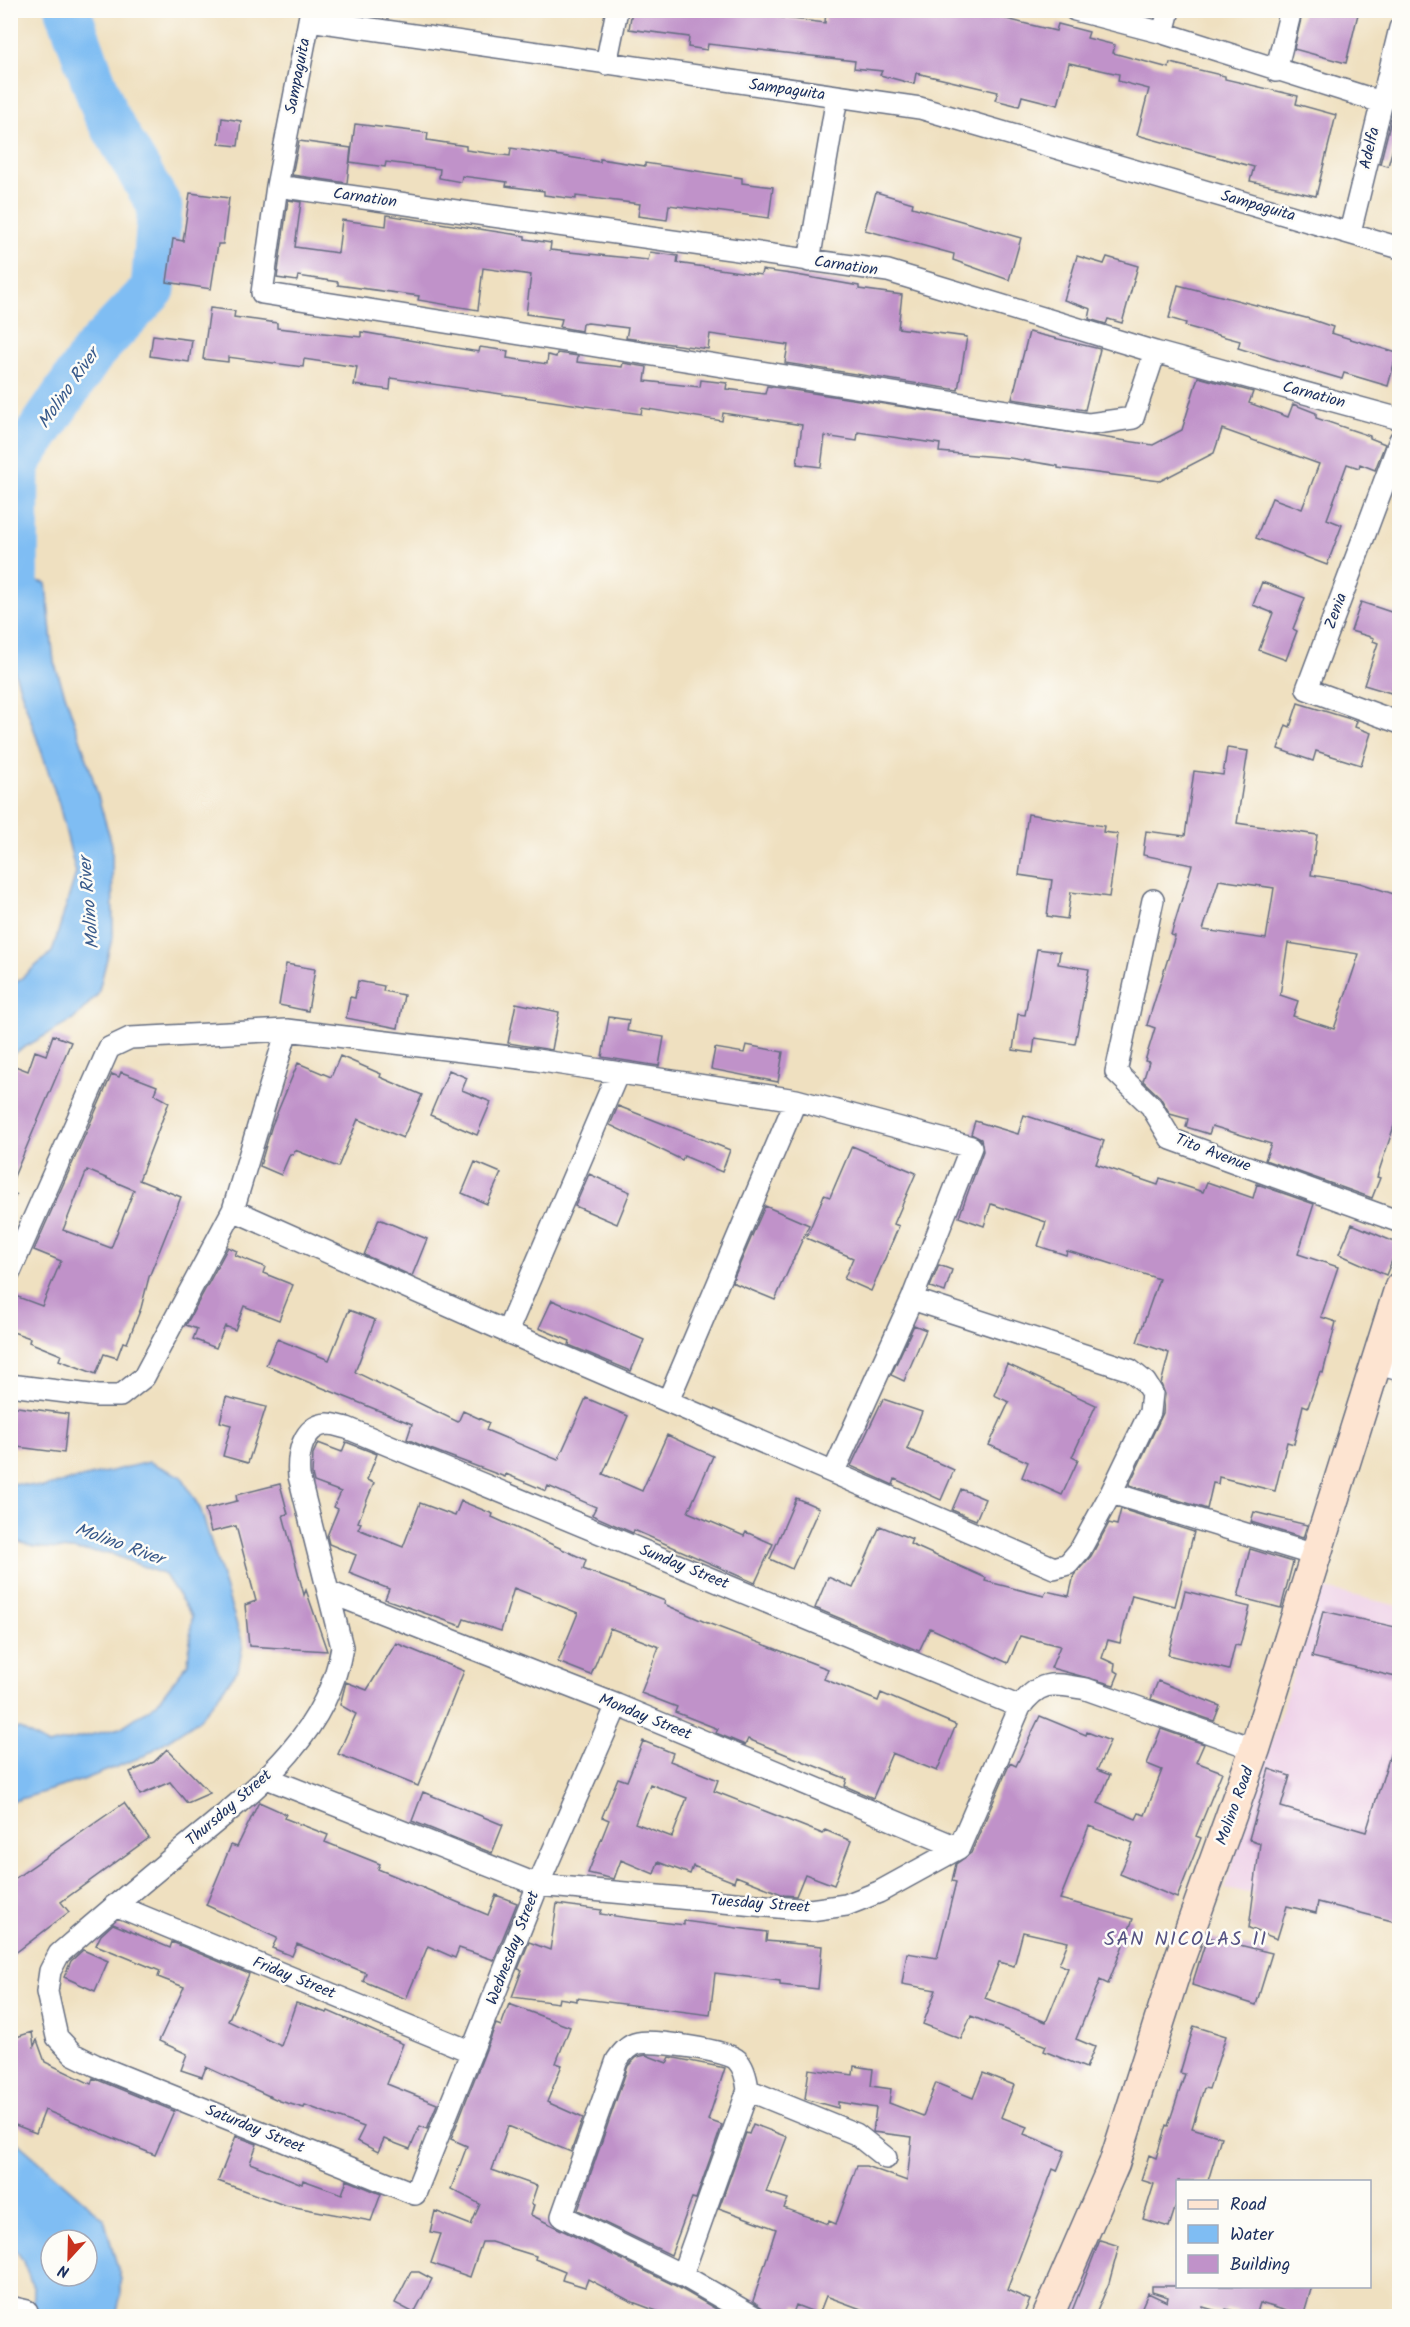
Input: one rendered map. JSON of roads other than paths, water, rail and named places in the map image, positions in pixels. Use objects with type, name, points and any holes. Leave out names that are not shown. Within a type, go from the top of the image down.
[{"type":"main road","name":"Molino Road","points":[[1048,2316],[1114,2164],[1177,1966],[1255,1749],[1315,1555],[1387,1367],[1400,1287]]},
{"type":"street","points":[[606,64],[617,10]]},
{"type":"street","points":[[1075,10],[1163,33],[1276,71],[1381,102]]},
{"type":"street","points":[[1163,33],[1169,10]]},
{"type":"street","points":[[1276,71],[1291,10]]},
{"type":"street","name":"Sampaguita","points":[[1155,352],[1133,418],[1089,424],[262,293],[277,186],[310,15],[606,64],[920,108],[1400,248]]},
{"type":"street","name":"Adelfa","points":[[1350,232],[1400,28]]},
{"type":"street","points":[[809,261],[837,97]]},
{"type":"street","name":"Carnation","points":[[277,186],[888,271],[1155,352],[1400,419]]},
{"type":"street","name":"Zenia","points":[[1400,441],[1307,689],[1400,723]]},
{"type":"street","name":"Tito Avenue","points":[[1153,900],[1116,1072],[1151,1107],[1171,1139],[1400,1222]]},
{"type":"street","points":[[10,1385],[98,1396],[120,1396],[144,1377],[233,1210],[287,1030]]},
{"type":"street","points":[[10,1272],[109,1048],[130,1038],[287,1030],[536,1060],[796,1100],[971,1147],[912,1299],[834,1471]]},
{"type":"street","points":[[507,1332],[617,1074]]},
{"type":"street","points":[[668,1401],[796,1100]]},
{"type":"street","points":[[233,1210],[507,1332],[834,1471],[1054,1568],[1068,1564],[1080,1550],[1111,1493],[1150,1412],[1152,1392],[1145,1382],[1130,1370],[912,1299]]},
{"type":"street","name":"Thursday Street","points":[[94,2065],[73,2054],[57,2037],[47,1992],[50,1971],[59,1954],[267,1778],[308,1731],[339,1668],[342,1647],[299,1476],[297,1459],[302,1443],[310,1431],[328,1424],[347,1428]]},
{"type":"street","name":"Sunday Street","points":[[347,1428],[1020,1707]]},
{"type":"street","points":[[1111,1493],[1315,1555]]},
{"type":"street","name":"Monday Street","points":[[328,1592],[617,1705],[959,1848]]},
{"type":"street","points":[[959,1848],[1020,1707],[1031,1692],[1046,1686],[1063,1683],[1255,1749]]},
{"type":"street","name":"Wednesday Street","points":[[415,2194],[538,1884],[617,1705]]},
{"type":"street","name":"Tuesday Street","points":[[267,1778],[538,1884],[810,1910],[846,1905],[879,1892],[959,1848]]},
{"type":"street","name":"Friday Street","points":[[115,1905],[472,2052]]},
{"type":"street","points":[[682,2275],[748,2090],[747,2078],[737,2060],[719,2050],[638,2043],[624,2050],[617,2060],[562,2216],[682,2275],[753,2316]]},
{"type":"street","name":"Saturday Street","points":[[94,2065],[415,2194]]},
{"type":"street","points":[[748,2090],[856,2134],[886,2158]]},
{"type":"water","points":[[11,576],[46,583],[54,662],[89,765],[112,845],[113,935],[98,994],[73,1020],[11,1055],[11,987],[52,952],[76,873],[59,804],[15,673],[11,648]]},
{"type":"water","points":[[149,1462],[181,1476],[201,1510],[243,1644],[238,1670],[199,1720],[144,1756],[83,1780],[11,1802],[11,1732],[18,1728],[48,1745],[120,1728],[156,1704],[188,1663],[192,1616],[165,1575],[109,1553],[33,1547],[11,1539],[11,1483],[43,1487]]},
{"type":"water","points":[[10,2136],[104,2219],[121,2279],[121,2295],[116,2316],[33,2316],[34,2290],[22,2259],[11,2243]]},
{"type":"waterway","name":"Molino River","points":[[27,639],[16,586],[17,464],[94,351],[153,289],[160,207],[105,113],[68,10]]},
{"type":"district","name":"SAN NICOLAS II","points":[[1186,1940]]}]
